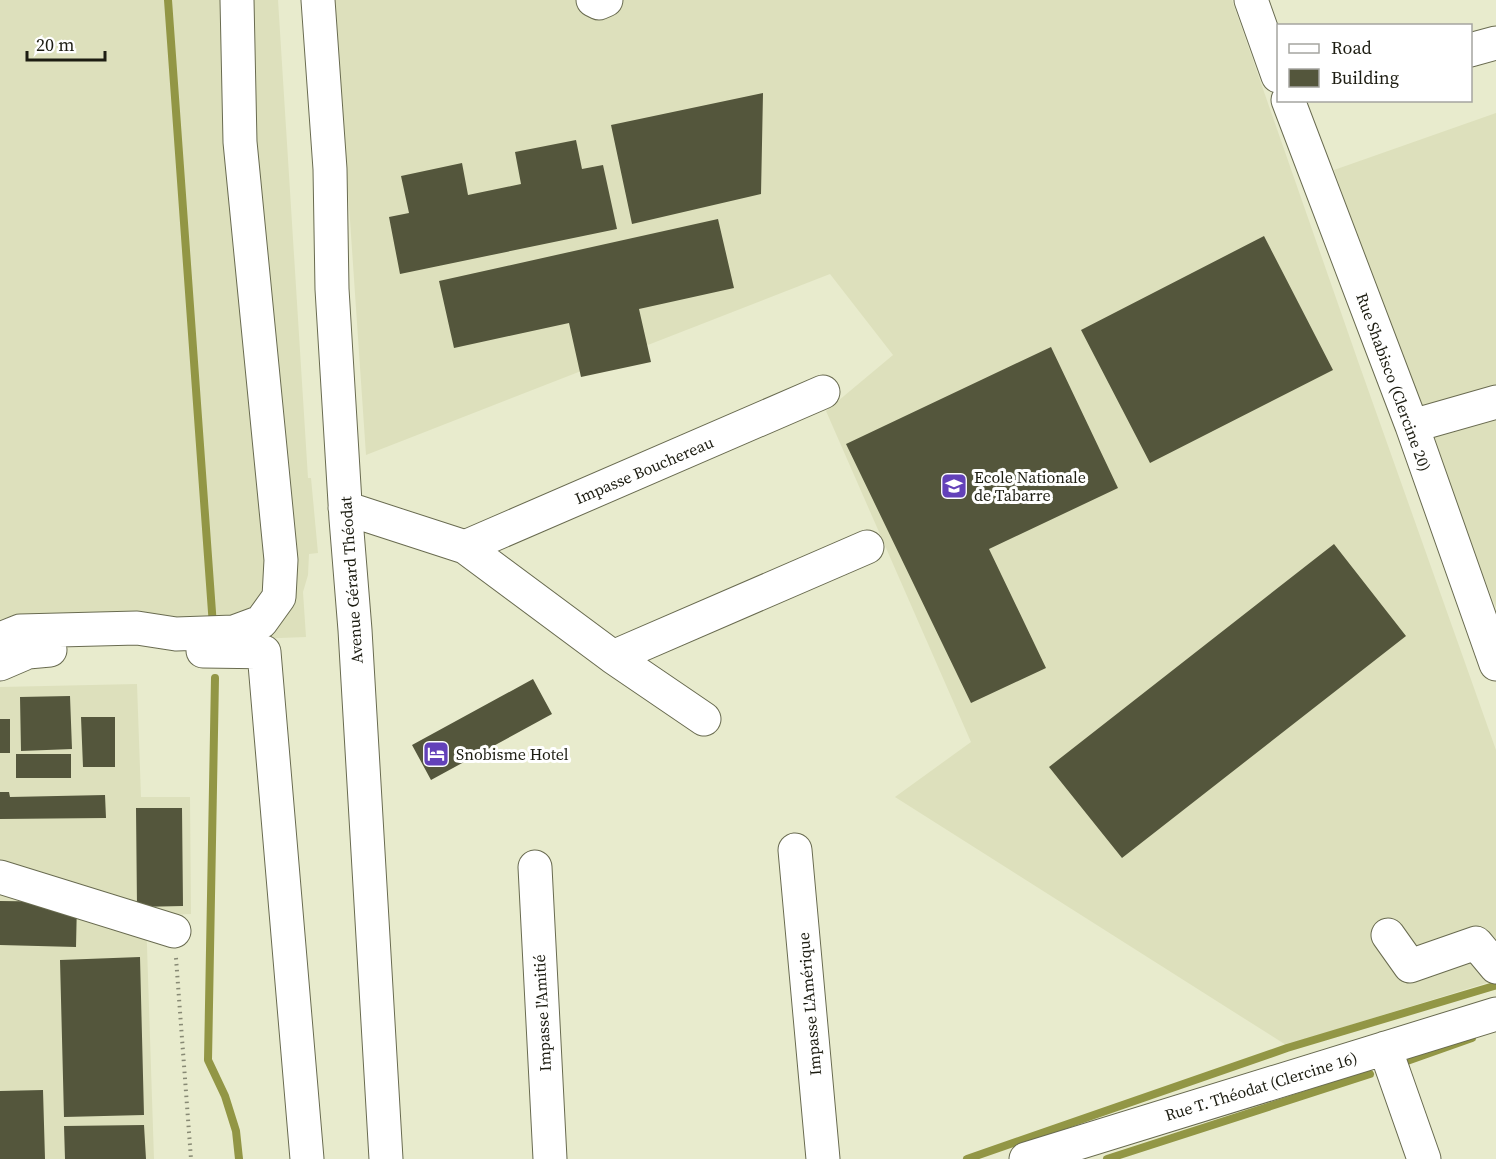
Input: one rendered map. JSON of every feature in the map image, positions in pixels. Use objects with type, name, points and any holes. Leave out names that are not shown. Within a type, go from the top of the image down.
[{"type":"street","points":[[0,639],[20,631],[137,628],[176,634],[234,632],[261,622],[279,597],[281,560],[240,142],[237,0]]},
{"type":"street","name":"Avenue Gérard Théodat","points":[[318,0],[330,170],[332,290],[355,630],[386,1159]]},
{"type":"street","points":[[593,0],[599,3],[606,0]]},
{"type":"street","name":"Rue Shabisco (Clercine 20)","points":[[1251,0],[1277,67]]},
{"type":"street","points":[[1472,49],[1496,43]]},
{"type":"street","name":"Rue Shabisco (Clercine 20)","points":[[1291,102],[1412,426],[1496,664]]},
{"type":"street","name":"Impasse Bouchereau","points":[[465,547],[823,392]]},
{"type":"street","points":[[1412,426],[1496,402]]},
{"type":"street","points":[[345,508],[465,547],[613,657],[704,719]]},
{"type":"street","points":[[613,657],[867,547]]},
{"type":"street","points":[[0,664],[28,652],[56,650],[264,652],[307,1159]]},
{"type":"street","name":"Impasse L'Amérique","points":[[795,849],[823,1159]]},
{"type":"street","name":"Impasse l'Amitié","points":[[535,867],[550,1159]]},
{"type":"street","points":[[0,877],[174,931]]},
{"type":"street","points":[[1388,935],[1410,966],[1476,943],[1496,968]]},
{"type":"street","name":"Rue T. Théodat (Clercine 16)","points":[[1026,1159],[1496,1014]]},
{"type":"street","points":[[1385,1048],[1424,1159]]},
{"type":"path","points":[[174,931],[190,1159]]},
{"type":"shaded area","points":[[0,0],[278,0],[308,478],[311,478],[318,553],[309,554],[308,575],[303,592],[306,637],[183,642],[27,641],[0,652]]},
{"type":"shaded area","points":[[335,0],[1232,0],[1496,750],[1496,980],[1286,1045],[895,797],[971,742],[826,411],[893,355],[830,274],[366,455]]},
{"type":"shaded area","points":[[1496,113],[1496,608],[1433,450],[1334,170]]},
{"type":"shaded area","points":[[137,684],[141,797],[190,797],[191,914],[146,916],[154,1159],[0,1159],[0,687]]},
{"type":"building","points":[[763,93],[761,194],[632,224],[611,125]]},
{"type":"building","points":[[576,140],[582,169],[603,165],[617,229],[400,274],[389,217],[409,213],[401,176],[462,163],[468,195],[521,184],[515,152]]},
{"type":"building","points":[[718,219],[734,288],[639,309],[651,362],[581,377],[569,323],[454,348],[439,281]]},
{"type":"building","points":[[1264,236],[1333,370],[1150,463],[1081,330]]},
{"type":"building","points":[[1051,347],[1118,488],[989,549],[1046,668],[971,703],[846,444]]},
{"type":"building","points":[[1334,544],[1406,636],[1122,858],[1049,767]]},
{"type":"building","points":[[533,679],[552,714],[431,780],[412,745]]},
{"type":"building","points":[[70,696],[72,749],[21,751],[20,697]]},
{"type":"building","points":[[81,717],[115,717],[115,767],[83,767]]},
{"type":"building","points":[[0,719],[10,719],[10,753],[0,753]]},
{"type":"building","points":[[16,754],[71,754],[71,778],[16,778]]},
{"type":"building","points":[[0,792],[9,792],[10,797],[105,795],[106,818],[0,819]]},
{"type":"building","points":[[136,808],[182,808],[183,906],[137,907]]},
{"type":"building","points":[[0,901],[77,902],[76,947],[0,945]]},
{"type":"building","points":[[140,957],[144,1115],[64,1117],[60,960]]},
{"type":"building","points":[[43,1090],[45,1159],[0,1159],[0,1091]]},
{"type":"building","points":[[144,1125],[146,1159],[65,1159],[64,1126]]},
{"type":"waterway","points":[[168,0],[213,626]]},
{"type":"waterway","points":[[215,678],[208,1060],[225,1096],[236,1131],[239,1159]]},
{"type":"waterway","points":[[967,1159],[1287,1048],[1494,986]]},
{"type":"waterway","points":[[1407,1061],[1472,1038]]},
{"type":"waterway","points":[[1107,1159],[1370,1074]]},
{"type":"place","name":"Ecole Nationale de Tabarre","points":[[954,486]]},
{"type":"place","name":"Snobisme Hotel","points":[[436,754]]}]
